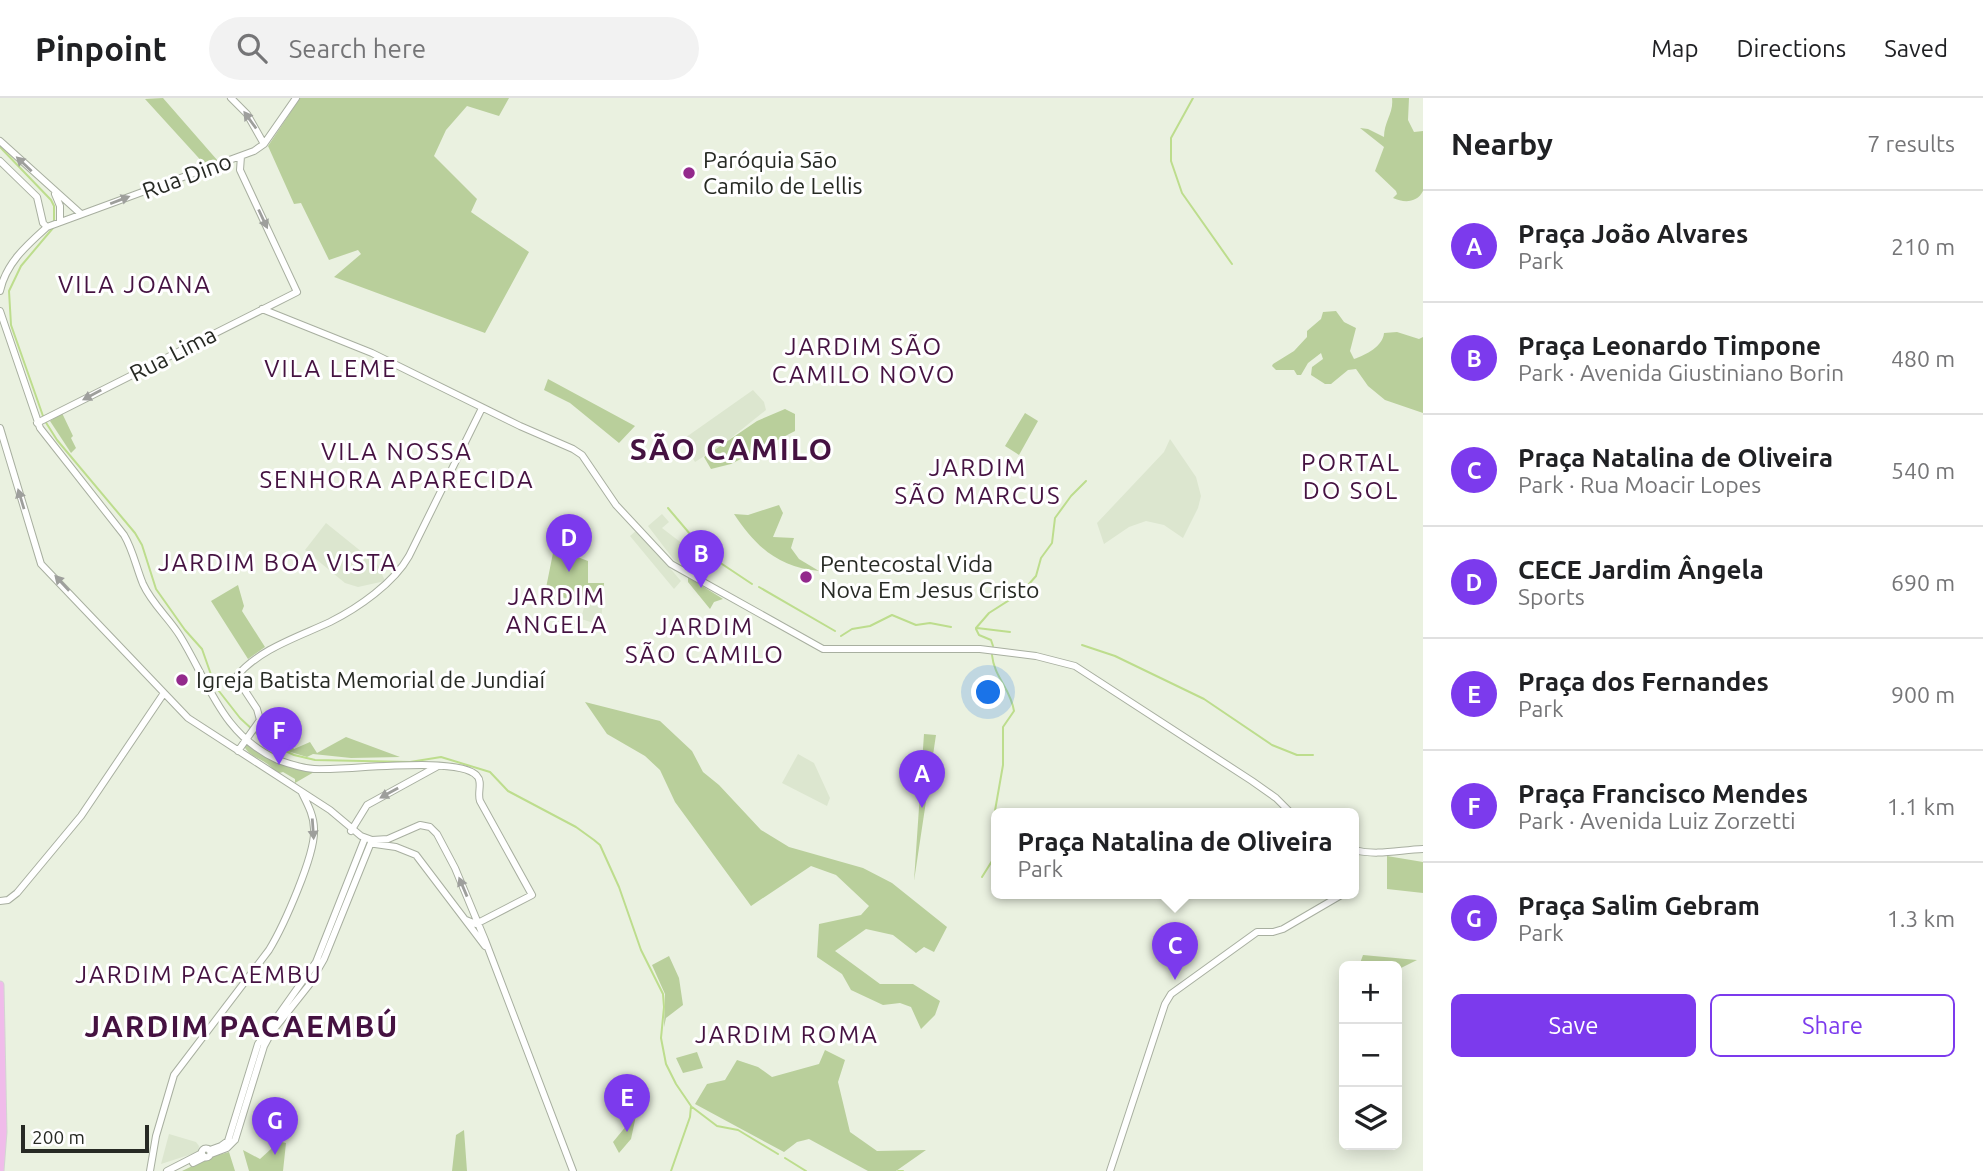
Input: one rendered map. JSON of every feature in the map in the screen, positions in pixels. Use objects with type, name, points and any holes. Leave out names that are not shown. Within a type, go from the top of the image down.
[{"type":"main road","points":[[231,98],[247,114],[264,144]]},
{"type":"main road","name":"Rua Dino","points":[[54,224],[242,156],[264,144],[296,98]]},
{"type":"main road","points":[[0,141],[81,214]]},
{"type":"main road","name":"Rua Lima","points":[[39,422],[298,292],[240,170],[242,156]]},
{"type":"main road","points":[[0,161],[32,190],[41,209],[43,223],[54,224]]},
{"type":"main road","points":[[28,245],[54,224],[60,206],[49,187]]},
{"type":"main road","points":[[0,291],[6,273],[38,229],[41,209]]},
{"type":"main road","points":[[262,309],[372,353],[524,429],[563,443],[582,455],[616,505],[671,564],[823,649],[980,649],[1036,656],[1075,666],[1252,780],[1286,808]]},
{"type":"main road","points":[[0,311],[39,422],[50,442],[124,535],[145,587],[181,638],[207,690],[221,711],[247,738],[275,759],[306,768],[440,765],[474,773],[480,780],[480,801],[532,895],[478,923],[473,924],[466,920]]},
{"type":"main road","points":[[238,751],[260,720],[257,709],[237,675],[274,648],[346,613],[392,579],[409,556],[482,408]]},
{"type":"main road","points":[[0,428],[41,564],[188,718],[337,816],[351,832],[368,841],[416,855],[488,950]]},
{"type":"main road","points":[[0,901],[8,900],[17,893],[81,816],[164,693]]},
{"type":"main road","points":[[351,832],[359,815],[368,805],[440,765]]},
{"type":"main road","points":[[408,766],[413,772],[414,780]]},
{"type":"main road","points":[[152,1170],[156,1136],[174,1075],[269,950],[305,867],[313,844],[314,829],[311,813],[301,792]]},
{"type":"main road","points":[[368,841],[388,839],[421,825],[433,830],[454,868],[478,923],[573,1171]]},
{"type":"main road","points":[[405,832],[402,838],[406,850]]},
{"type":"main road","points":[[167,1171],[233,1138],[253,1064],[322,957],[368,841]]},
{"type":"main road","points":[[1359,851],[1380,853],[1423,849]]},
{"type":"main road","points":[[1111,1171],[1165,1004],[1171,994],[1257,932],[1283,929],[1334,899]]},
{"type":"main road","points":[[0,985],[4,1132],[0,1171]]},
{"type":"main road","points":[[175,1171],[207,1153]]},
{"type":"shaded area","points":[[753,390],[764,402],[766,410],[726,442],[695,462],[682,440]]},
{"type":"shaded area","points":[[1170,439],[1196,477],[1201,496],[1183,538],[1164,525],[1146,521],[1129,527],[1104,544],[1097,523],[1164,452]]},
{"type":"shaded area","points":[[662,514],[669,522],[662,528],[707,568],[702,576],[674,560],[648,526]]},
{"type":"shaded area","points":[[326,523],[378,565],[385,581],[358,587],[345,583],[305,550]]},
{"type":"shaded area","points":[[637,530],[681,581],[674,589],[630,536]]},
{"type":"shaded area","points":[[587,596],[603,600],[601,621],[597,624],[581,619]]},
{"type":"shaded area","points":[[798,754],[814,763],[830,798],[827,806],[782,783]]},
{"type":"shaded area","points":[[169,1134],[196,1142],[199,1146],[198,1152],[161,1164]]},
{"type":"green space","points":[[163,98],[218,161],[206,166],[145,99]]},
{"type":"green space","points":[[300,98],[509,98],[499,116],[467,106],[446,130],[434,156],[477,199],[471,212],[529,252],[485,333],[334,277],[361,254],[358,250],[329,260],[301,203],[294,204],[268,146]]},
{"type":"green space","points":[[1392,98],[1409,98],[1408,120],[1414,132],[1423,131],[1423,191],[1410,201],[1393,198],[1397,194],[1396,191],[1375,171],[1384,147],[1360,128],[1384,137]]},
{"type":"green space","points":[[1336,311],[1344,322],[1356,328],[1350,351],[1354,359],[1377,346],[1384,333],[1397,332],[1419,339],[1423,337],[1423,413],[1385,400],[1368,386],[1356,369],[1348,370],[1331,384],[1325,384],[1311,375],[1312,367],[1323,359],[1321,353],[1308,363],[1301,375],[1297,375],[1294,370],[1276,370],[1272,366],[1294,351],[1307,337],[1307,331],[1321,319],[1323,312]]},
{"type":"green space","points":[[548,379],[635,426],[619,443],[570,403],[544,390]]},
{"type":"green space","points":[[785,409],[795,414],[795,431],[731,464],[711,469],[704,457],[757,421]]},
{"type":"green space","points":[[62,413],[76,448],[71,453],[50,421]]},
{"type":"green space","points":[[1025,413],[1038,421],[1019,455],[1005,446]]},
{"type":"green space","points":[[779,505],[783,513],[773,537],[794,538],[791,548],[799,559],[819,571],[792,565],[769,553],[734,514],[748,515]]},
{"type":"green space","points":[[554,548],[588,561],[588,583],[604,583],[603,600],[587,596],[585,603],[545,593]]},
{"type":"green space","points":[[688,577],[723,599],[714,602],[710,609],[688,582]]},
{"type":"green space","points":[[238,585],[244,606],[242,611],[265,647],[248,659],[211,601]]},
{"type":"green space","points":[[585,702],[660,721],[692,751],[703,772],[719,785],[761,830],[789,847],[863,868],[892,883],[947,927],[934,952],[924,947],[916,953],[893,935],[866,929],[835,951],[880,984],[913,984],[940,1001],[935,1015],[921,1029],[911,1007],[900,1003],[883,1005],[851,990],[842,974],[817,957],[819,924],[861,915],[869,906],[836,875],[811,866],[751,906],[675,802],[660,770],[645,756],[607,734]]},
{"type":"green space","points":[[268,720],[276,735],[282,732],[294,749],[310,742],[317,753],[346,737],[400,757],[351,758],[313,754],[307,757],[284,750],[255,733]]},
{"type":"green space","points":[[924,734],[936,735],[914,881]]},
{"type":"green space","points":[[246,744],[314,772],[295,783],[295,779],[283,772],[276,774],[269,765],[247,750],[244,746]]},
{"type":"green space","points":[[1387,856],[1423,862],[1423,893],[1387,889]]},
{"type":"green space","points":[[1363,955],[1417,960],[1402,968],[1402,961],[1361,961]]},
{"type":"green space","points":[[669,956],[679,978],[683,1005],[666,1018],[664,1027],[665,994],[652,965]]},
{"type":"green space","points":[[825,1050],[845,1060],[838,1082],[850,1132],[877,1151],[926,1150],[896,1171],[868,1171],[809,1139],[797,1142],[784,1152],[695,1104],[707,1084],[725,1080],[737,1060],[758,1067],[772,1077],[819,1064]]},
{"type":"green space","points":[[697,1052],[703,1068],[683,1073],[676,1058]]},
{"type":"green space","points":[[640,1097],[631,1139],[619,1153],[613,1142],[627,1125],[624,1122],[632,1117],[624,1105]]},
{"type":"green space","points":[[464,1130],[467,1171],[452,1171],[456,1135]]},
{"type":"green space","points":[[273,1140],[286,1143],[283,1171],[249,1171],[243,1150],[260,1159],[271,1149]]},
{"type":"green space","points":[[229,1152],[235,1171],[182,1171],[211,1157]]},
{"type":"waterway","points":[[1193,98],[1171,138],[1171,161],[1182,193],[1232,264]]},
{"type":"waterway","points":[[0,147],[51,200],[54,206],[54,223]]},
{"type":"waterway","points":[[43,416],[11,325],[9,291],[21,266],[53,228]]},
{"type":"waterway","points":[[45,421],[57,440],[135,533],[142,545],[156,589],[202,649],[215,686],[240,718],[266,742],[294,755],[315,760],[410,762],[441,757],[490,772],[508,791],[576,827],[600,845],[619,887],[641,950],[663,994],[661,1038],[666,1064],[691,1106],[690,1117],[671,1171]]},
{"type":"waterway","points":[[976,628],[989,613],[1022,592],[1036,576],[1041,558],[1052,543],[1055,518],[1086,481]]},
{"type":"waterway","points":[[668,508],[707,554],[752,584]]},
{"type":"waterway","points":[[759,587],[835,631]]},
{"type":"waterway","points":[[841,636],[852,629],[870,626],[892,615],[916,625],[930,623],[951,627]]},
{"type":"waterway","points":[[977,628],[1010,632]]},
{"type":"waterway","points":[[976,629],[979,635],[991,640],[993,646]]},
{"type":"waterway","points":[[1082,645],[1115,656],[1204,699],[1272,745],[1297,755],[1313,755]]},
{"type":"waterway","points":[[992,655],[1014,711],[1003,727],[1003,765],[995,808]]},
{"type":"waterway","points":[[982,877],[991,863]]},
{"type":"waterway","points":[[692,1107],[717,1126],[738,1130],[778,1154]]},
{"type":"waterway","points":[[785,1158],[806,1171]]},
{"type":"waterway","points":[[898,1171],[903,1171]]},
{"type":"place","name":"Paróquia São Camilo de Lellis","points":[[689,173]]},
{"type":"place","name":"CECE Jardim Ângela","points":[[569,572]]},
{"type":"place","name":"Pentecostal Vida Nova Em Jesus Cristo","points":[[806,577]]},
{"type":"place","name":"Praça Leonardo Timpone","points":[[701,588]]},
{"type":"place","name":"Igreja Batista Memorial de Jundiaí","points":[[182,680]]},
{"type":"place","name":"Praça Francisco Mendes","points":[[279,765]]},
{"type":"place","name":"Praça João Alvares","points":[[922,808]]},
{"type":"place","name":"Praça Natalina de Oliveira","points":[[1175,980]]},
{"type":"place","name":"Praça dos Fernandes","points":[[627,1132]]},
{"type":"place","name":"Praça Salim Gebram","points":[[275,1155]]},
{"type":"district","name":"VILA JOANA","points":[[135,285]]},
{"type":"district","name":"JARDIM SÃO CAMILO NOVO","points":[[864,361]]},
{"type":"district","name":"VILA LEME","points":[[331,369]]},
{"type":"district","name":"SÃO CAMILO","points":[[732,450]]},
{"type":"district","name":"VILA NOSSA SENHORA APARECIDA","points":[[397,466]]},
{"type":"district","name":"PORTAL DO SOL","points":[[1351,477]]},
{"type":"district","name":"JARDIM SÃO MARCUS","points":[[978,482]]},
{"type":"district","name":"JARDIM BOA VISTA","points":[[278,563]]},
{"type":"district","name":"JARDIM ANGELA","points":[[557,611]]},
{"type":"district","name":"JARDIM SÃO CAMILO","points":[[705,641]]},
{"type":"district","name":"JARDIM PACAEMBU","points":[[199,975]]},
{"type":"district","name":"JARDIM PACAEMBÚ","points":[[242,1027]]},
{"type":"district","name":"JARDIM ROMA","points":[[787,1035]]}]
